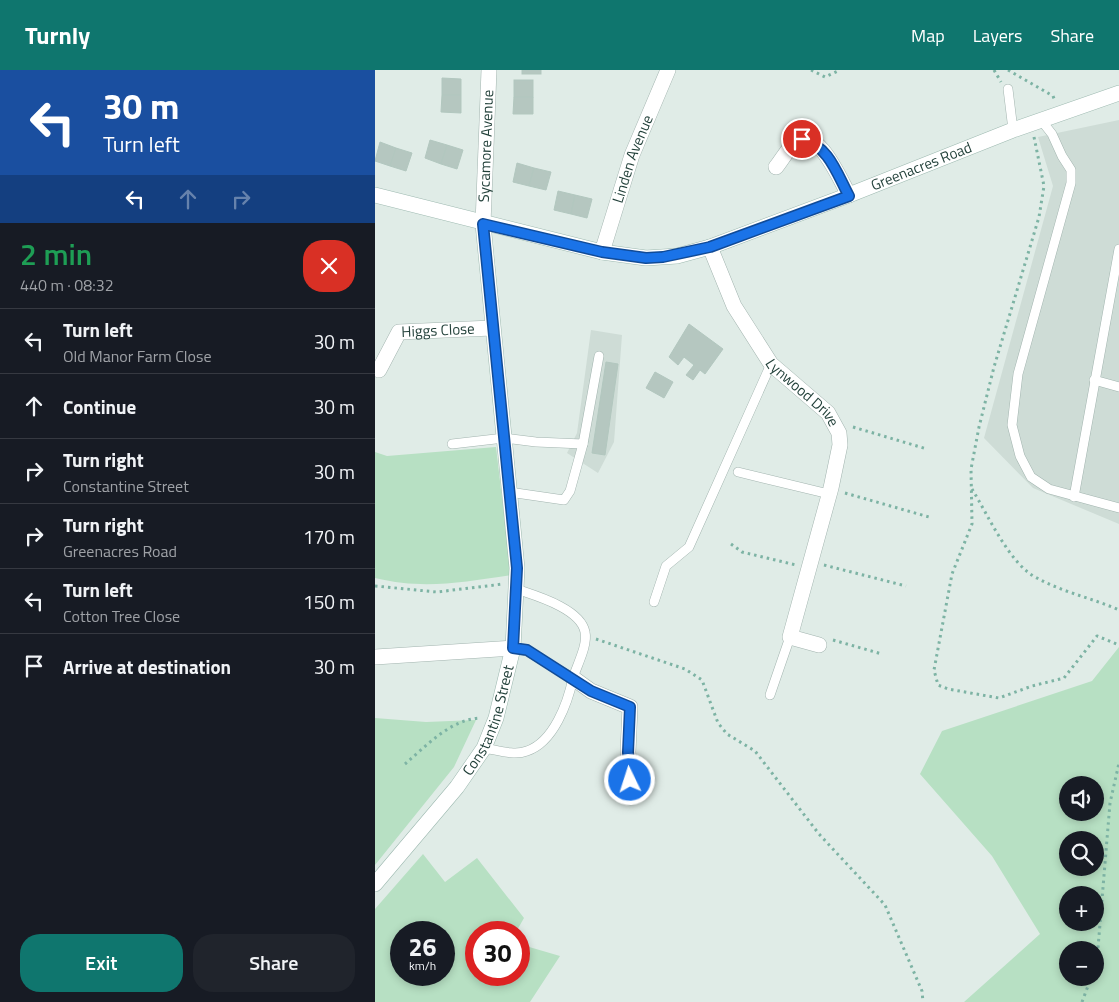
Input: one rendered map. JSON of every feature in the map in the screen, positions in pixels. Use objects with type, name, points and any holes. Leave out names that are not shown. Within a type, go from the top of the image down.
[{"type":"street","name":"Sycamore Avenue","points":[[483,224],[489,70]]},
{"type":"street","name":"Linden Avenue","points":[[602,252],[632,155],[668,70]]},
{"type":"street","name":"Greenacres Road","points":[[375,196],[602,252],[646,258],[663,257],[710,247],[849,196],[1013,130],[1119,93]]},
{"type":"street","points":[[776,167],[796,142],[802,139],[811,142],[824,150],[849,196]]},
{"type":"street","name":"Constantine Street","points":[[375,884],[457,788],[484,748],[496,718],[513,648],[519,587],[483,224]]},
{"type":"street","name":"Lynwood Drive","points":[[710,247],[734,306],[771,364],[828,413],[835,422],[840,445],[830,491],[790,638]]},
{"type":"street","name":"Higgs Close","points":[[379,370],[399,332],[492,328]]},
{"type":"street","points":[[790,638],[819,645]]},
{"type":"street","points":[[375,657],[513,648]]},
{"type":"street","points":[[573,678],[591,691],[630,707],[628,752],[630,780]]},
{"type":"lane","points":[[1007,89],[1013,130]]},
{"type":"lane","points":[[1041,120],[1052,134],[1071,170],[1071,183],[1018,374],[1012,425],[1019,456],[1031,477],[1049,489],[1119,508]]},
{"type":"lane","points":[[1074,496],[1119,249]]},
{"type":"lane","points":[[509,492],[564,500],[570,491],[583,444],[599,356]]},
{"type":"lane","points":[[654,602],[666,566],[689,547],[771,364]]},
{"type":"lane","points":[[1094,380],[1119,387]]},
{"type":"lane","points":[[452,444],[504,438],[536,442],[583,444]]},
{"type":"lane","points":[[738,472],[830,491]]},
{"type":"lane","points":[[484,748],[511,752],[527,751],[545,739],[559,718],[570,693],[585,640],[585,631],[575,617],[550,600],[519,587]]},
{"type":"lane","points":[[770,695],[790,638]]},
{"type":"lane","points":[[513,648],[527,650],[573,678]]},
{"type":"path","points":[[811,70],[825,77],[840,70]]},
{"type":"path","points":[[1008,70],[1053,96],[1059,113]]},
{"type":"path","points":[[1041,120],[1034,138],[1044,186],[1039,217],[994,367],[976,444],[971,469],[972,524],[952,574],[940,628],[934,670],[939,685],[948,689],[999,698],[1032,686],[1064,678],[1097,636],[1119,646]]},
{"type":"path","points":[[835,422],[927,449]]},
{"type":"path","points":[[971,488],[1008,548],[1024,568],[1036,578],[1119,610]]},
{"type":"path","points":[[830,491],[929,517]]},
{"type":"path","points":[[731,544],[742,552],[906,586]]},
{"type":"path","points":[[375,586],[437,592],[519,587]]},
{"type":"path","points":[[592,637],[685,669],[702,680],[718,723],[727,734],[755,751],[819,834],[885,905],[922,991],[923,1002]]},
{"type":"path","points":[[819,645],[833,640],[883,654]]},
{"type":"path","points":[[405,764],[435,738],[467,719],[496,718]]},
{"type":"path","points":[[1097,941],[1110,803],[1119,763]]},
{"type":"path","points":[[1083,1002],[1088,986]]},
{"type":"shaded area","points":[[1119,120],[1119,524],[1033,488],[984,438],[1053,186],[1038,137]]},
{"type":"shaded area","points":[[591,330],[622,335],[614,442],[598,473],[567,453],[577,433]]},
{"type":"green space","points":[[496,447],[511,575],[443,584],[410,584],[375,578],[375,452],[387,456]]},
{"type":"green space","points":[[1119,647],[1119,1002],[964,1002],[1040,934],[992,856],[920,774],[942,731],[1092,681]]},
{"type":"green space","points":[[375,718],[426,722],[476,720],[454,767],[375,865]]},
{"type":"green space","points":[[423,854],[445,882],[477,858],[524,918],[522,921],[465,921],[465,986],[530,986],[530,947],[560,956],[530,1002],[375,1002],[375,909]]},
{"type":"building","points":[[522,70],[541,70],[541,74],[522,74]]},
{"type":"building","points":[[442,78],[461,79],[461,95],[442,95]]},
{"type":"building","points":[[514,80],[533,80],[533,97],[514,97]]},
{"type":"building","points":[[442,95],[461,95],[461,113],[441,112]]},
{"type":"building","points":[[514,97],[533,97],[533,114],[513,114]]},
{"type":"building","points":[[430,140],[447,145],[441,164],[425,158]]},
{"type":"building","points":[[380,142],[396,148],[390,166],[375,161]]},
{"type":"building","points":[[447,145],[463,150],[457,169],[441,164]]},
{"type":"building","points":[[396,148],[412,153],[406,171],[390,166]]},
{"type":"building","points":[[517,163],[534,168],[529,186],[513,182]]},
{"type":"building","points":[[534,168],[551,172],[546,190],[529,186]]},
{"type":"building","points":[[558,191],[575,195],[571,214],[554,210]]},
{"type":"building","points":[[575,195],[592,199],[587,218],[571,214]]},
{"type":"building","points":[[689,324],[723,349],[705,374],[700,370],[693,380],[686,375],[694,365],[684,357],[678,365],[669,357]]},
{"type":"building","points":[[606,362],[618,364],[605,455],[592,453]]},
{"type":"building","points":[[655,372],[673,382],[664,398],[646,388]]},
{"type":"route","points":[[630,780],[628,752],[630,707],[591,691],[527,650],[513,648],[517,568],[483,224],[602,252],[646,258],[677,256],[710,247],[849,196],[824,150],[802,139]]}]
